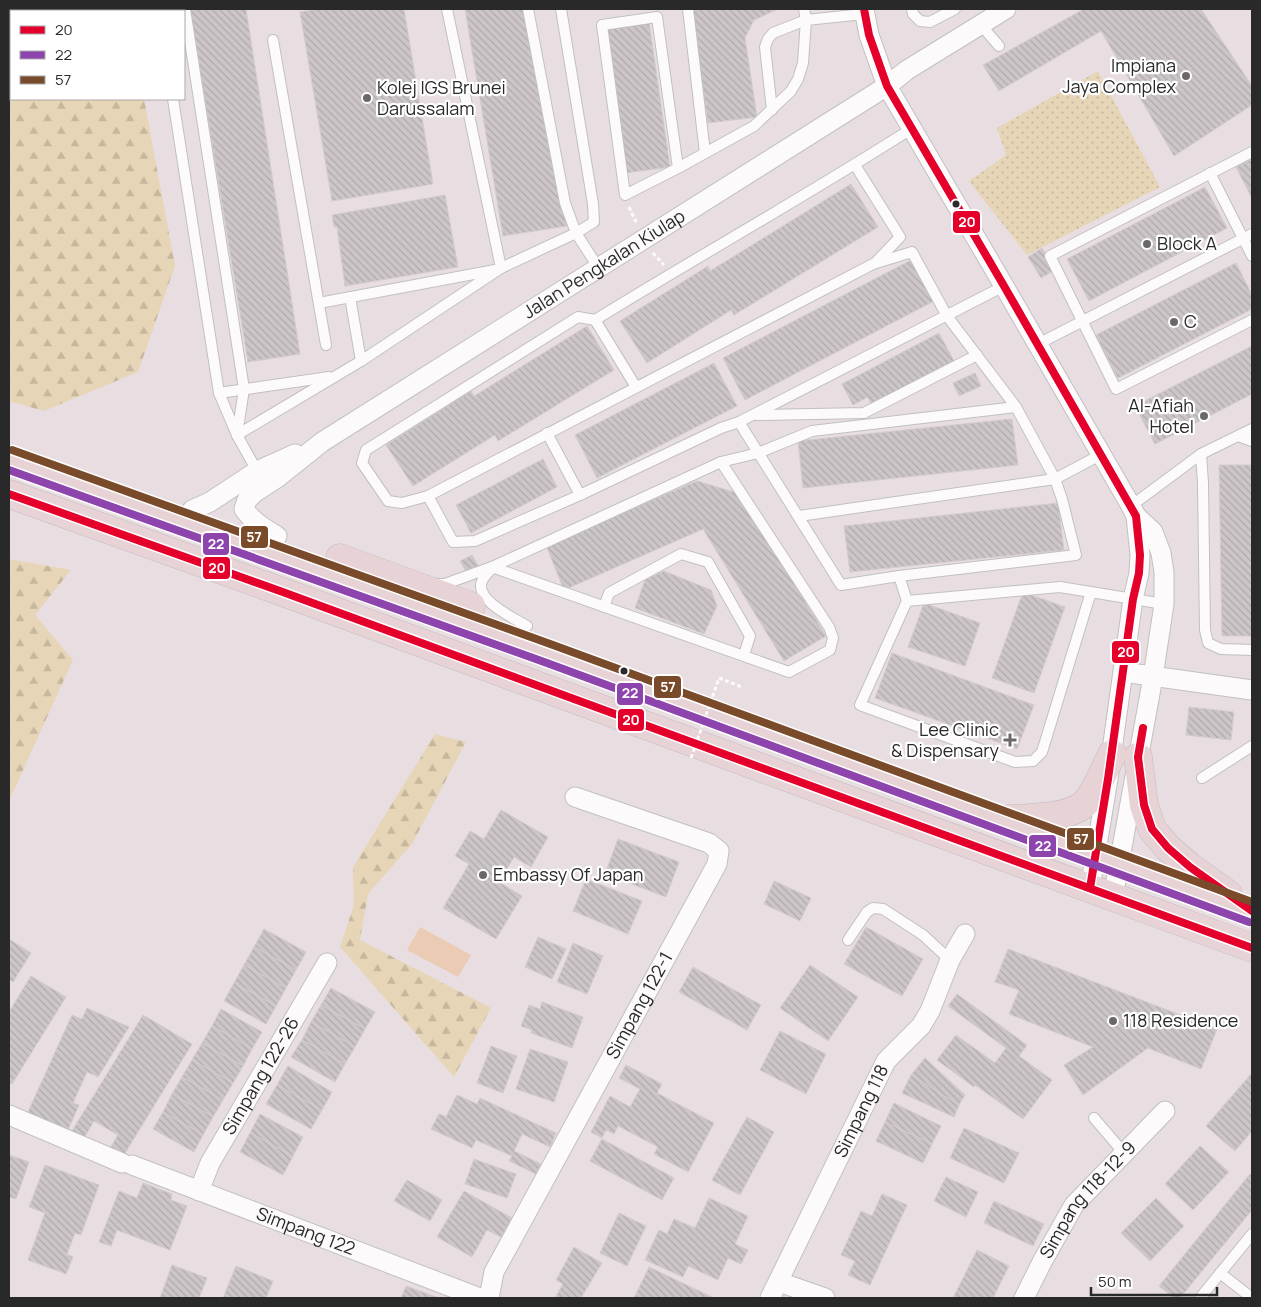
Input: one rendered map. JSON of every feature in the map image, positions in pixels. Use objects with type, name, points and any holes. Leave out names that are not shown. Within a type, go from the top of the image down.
[{"type":"main road","points":[[9,459],[531,647],[1252,912]]},
{"type":"main road","points":[[85,487],[124,486],[192,510],[277,536],[527,626],[628,664],[825,755]]},
{"type":"main road","points":[[85,487],[88,498],[95,506],[107,514],[177,541],[221,570]]},
{"type":"main road","points":[[9,494],[1252,948]]},
{"type":"main road","points":[[9,506],[63,514]]},
{"type":"main road","points":[[1000,820],[1064,814],[1082,806],[1125,755],[1152,829],[1168,848],[1190,867],[1252,912]]},
{"type":"street","name":"Jalan Pengkalan Kiulap","points":[[322,442],[1006,9]]},
{"type":"street","points":[[864,11],[869,35],[887,86],[1134,511],[1153,532],[1161,553],[1164,572],[1164,604],[1153,677],[1125,755],[1101,893]]},
{"type":"street","points":[[192,510],[210,502],[257,471],[322,442]]},
{"type":"street","points":[[277,536],[257,524],[250,517],[244,509],[247,500],[322,442]]},
{"type":"street","points":[[1101,893],[1125,755],[1123,672],[1140,555],[1134,511]]},
{"type":"street","points":[[1123,672],[1252,690]]},
{"type":"street","name":"Simpang 122-1","points":[[489,1298],[494,1272],[717,864],[719,851],[709,843],[575,796]]},
{"type":"street","name":"Simpang 118","points":[[774,1290],[886,1061],[921,1026],[930,1011],[950,960],[964,934]]},
{"type":"street","name":"Simpang 122-26","points":[[199,1191],[210,1164],[327,963]]},
{"type":"street","name":"Simpang 118-12-9","points":[[1024,1298],[1074,1205],[1165,1111]]},
{"type":"street","name":"Simpang 122","points":[[9,1116],[127,1164],[480,1298]]},
{"type":"street","points":[[774,1290],[825,1298]]},
{"type":"lane","points":[[185,9],[244,390],[237,436]]},
{"type":"lane","points":[[447,9],[501,268]]},
{"type":"lane","points":[[528,9],[565,203],[576,233],[598,267]]},
{"type":"lane","points":[[237,436],[361,361],[501,268],[576,233],[594,222],[593,204],[561,9]]},
{"type":"lane","points":[[688,9],[705,153]]},
{"type":"lane","points":[[678,168],[657,17],[602,25],[625,195],[678,168],[754,126],[791,91],[798,79],[803,63],[806,20],[804,9]]},
{"type":"lane","points":[[912,9],[913,14],[920,21],[930,22],[955,9]]},
{"type":"lane","points":[[772,110],[766,47],[768,39],[773,33],[806,20],[864,11]]},
{"type":"lane","points":[[981,24],[998,46]]},
{"type":"lane","points":[[273,40],[326,345]]},
{"type":"lane","points":[[173,100],[219,393],[237,436],[257,471],[277,478]]},
{"type":"lane","points":[[739,422],[841,585],[899,576],[1076,556],[1062,499],[1055,480],[1016,407],[947,316],[912,252],[873,264],[428,496],[402,503],[388,501],[362,463],[366,450],[578,317],[595,320],[855,165],[911,129]]},
{"type":"lane","points":[[1252,152],[1050,256],[1116,389],[1252,320]]},
{"type":"lane","points":[[855,165],[900,237],[873,264]]},
{"type":"lane","points":[[1210,173],[1248,237],[1252,256]]},
{"type":"lane","points":[[1038,344],[1248,237]]},
{"type":"lane","points":[[319,303],[501,268]]},
{"type":"lane","points":[[428,496],[453,542],[475,541],[580,495],[721,428],[739,422],[1004,286]]},
{"type":"lane","points":[[350,297],[361,361]]},
{"type":"lane","points":[[595,320],[636,387]]},
{"type":"lane","points":[[753,415],[864,413],[977,355]]},
{"type":"lane","points":[[219,393],[335,376]]},
{"type":"lane","points":[[411,584],[445,584],[492,567],[721,462],[758,453],[812,431],[1016,407]]},
{"type":"lane","points":[[1134,511],[1201,454],[1252,429]]},
{"type":"lane","points":[[547,433],[580,495]]},
{"type":"lane","points":[[1238,436],[1252,442]]},
{"type":"lane","points":[[799,516],[1055,480],[1102,454]]},
{"type":"lane","points":[[1201,454],[1205,630],[1208,644],[1222,649],[1252,650]]},
{"type":"lane","points":[[492,567],[789,672],[830,650],[833,638],[829,628],[721,462]]},
{"type":"lane","points":[[604,607],[609,593],[681,554],[708,562],[750,636],[744,655]]},
{"type":"lane","points":[[492,567],[482,581],[482,594],[494,606],[527,626]]},
{"type":"lane","points":[[899,576],[907,601],[860,705],[1015,762],[1033,761],[1042,752],[1091,592]]},
{"type":"lane","points":[[907,601],[1060,587],[1164,604]]},
{"type":"lane","points":[[1202,778],[1252,746]]},
{"type":"lane","points":[[848,940],[867,912],[873,908],[883,910],[924,935],[950,960]]},
{"type":"lane","points":[[1094,1118],[1124,1152]]},
{"type":"lane","points":[[1200,1298],[1252,1234]]},
{"type":"lane","points":[[1220,1273],[1252,1298]]},
{"type":"path","points":[[691,758],[719,678],[742,687]]},
{"type":"green space","points":[[9,9],[127,9],[10,10],[10,100],[144,100],[175,266],[138,372],[44,411],[9,401]]},
{"type":"green space","points":[[1098,71],[1160,187],[1027,255],[969,181],[1006,155],[997,128]]},
{"type":"green space","points":[[9,559],[71,570],[35,615],[73,660],[9,801]]},
{"type":"green space","points":[[435,734],[466,742],[412,844],[368,894],[360,940],[491,1008],[454,1077],[340,947],[354,905],[353,867]]},
{"type":"shaded area","points":[[420,927],[471,955],[458,977],[407,950]]},
{"type":"building","points":[[190,9],[246,9],[300,354],[248,362]]},
{"type":"building","name":"Kolej IGS Brunei Darussalam","points":[[318,9],[404,9],[433,184],[332,201],[300,12]]},
{"type":"building","points":[[465,9],[524,9],[567,226],[503,236]]},
{"type":"building","points":[[694,9],[778,9],[754,20],[745,38],[757,117],[708,123],[692,14]]},
{"type":"building","name":"Impiana Jaya Complex","points":[[1084,9],[1201,9],[1252,86],[1252,105],[1174,156],[1101,31],[999,91],[983,65]]},
{"type":"building","points":[[649,22],[670,167],[625,173],[604,29]]},
{"type":"building","points":[[1252,159],[1252,198],[1236,167]]},
{"type":"building","points":[[851,184],[878,227],[734,315],[731,310],[647,363],[620,321],[708,266],[710,271]]},
{"type":"building","name":"Block A","points":[[1205,187],[1227,228],[1089,301],[1067,259]]},
{"type":"building","points":[[445,195],[458,267],[345,286],[337,227],[334,227],[332,215]]},
{"type":"building","points":[[1042,248],[1055,270],[1041,278],[1028,257]]},
{"type":"building","points":[[913,259],[936,300],[745,400],[723,358]]},
{"type":"building","name":"C","points":[[1236,263],[1252,295],[1252,309],[1118,378],[1096,335]]},
{"type":"building","points":[[587,326],[614,370],[498,441],[495,435],[413,486],[386,445],[471,391],[474,396]]},
{"type":"building","points":[[939,333],[954,361],[871,405],[868,397],[853,405],[842,384]]},
{"type":"building","points":[[1252,346],[1252,394],[1155,444],[1135,406]]},
{"type":"building","points":[[714,363],[737,406],[597,478],[575,435]]},
{"type":"building","points":[[975,373],[981,386],[959,396],[953,383]]},
{"type":"building","points":[[1012,419],[1018,465],[803,488],[798,441]]},
{"type":"building","points":[[543,459],[557,487],[471,533],[456,505]]},
{"type":"building","points":[[1219,465],[1252,465],[1252,636],[1222,636]]},
{"type":"building","points":[[697,481],[740,494],[826,636],[784,661],[703,529],[564,590],[546,545]]},
{"type":"building","points":[[1058,503],[1064,550],[850,572],[844,526]]},
{"type":"building","points":[[472,555],[479,567],[467,573],[460,561]]},
{"type":"building","points":[[664,571],[711,590],[717,606],[704,634],[635,608],[645,580]]},
{"type":"building","points":[[1023,592],[1065,607],[1034,693],[992,678]]},
{"type":"building","points":[[924,603],[980,623],[965,666],[908,647]]},
{"type":"building","points":[[892,653],[1034,705],[1017,749],[875,698]]},
{"type":"building","points":[[1189,707],[1234,712],[1231,740],[1186,735]]},
{"type":"building","name":"Embassy Of Japan","points":[[501,810],[548,837],[531,867],[514,857],[499,882],[522,896],[496,939],[443,908],[469,864],[455,856],[470,831],[484,839]]},
{"type":"building","points":[[618,839],[679,862],[666,897],[605,874]]},
{"type":"building","points":[[586,879],[642,901],[628,934],[573,911]]},
{"type":"building","points":[[774,881],[811,898],[800,921],[764,904]]},
{"type":"building","points":[[866,927],[923,959],[902,996],[844,964]]},
{"type":"building","points":[[264,929],[306,952],[296,970],[254,947]]},
{"type":"building","points":[[538,937],[566,949],[552,979],[525,967]]},
{"type":"building","points":[[9,939],[31,953],[13,982],[9,979]]},
{"type":"building","points":[[573,943],[603,956],[587,994],[557,982]]},
{"type":"building","points":[[254,947],[296,970],[286,988],[244,965]]},
{"type":"building","name":"118 Residence","points":[[1008,949],[1217,1029],[1201,1069],[1148,1048],[1083,1095],[1064,1065],[1093,1047],[1009,1014],[1019,990],[995,982]]},
{"type":"building","points":[[244,965],[286,988],[276,1006],[234,983]]},
{"type":"building","points":[[810,965],[858,997],[828,1041],[780,1008]]},
{"type":"building","points":[[693,967],[761,1005],[747,1030],[679,992]]},
{"type":"building","points":[[31,976],[66,997],[12,1084],[9,1082],[9,1012]]},
{"type":"building","points":[[234,983],[276,1006],[266,1024],[224,1001]]},
{"type":"building","points":[[331,988],[375,1012],[365,1029],[321,1005]]},
{"type":"building","points":[[957,994],[1027,1045],[1019,1056],[1052,1080],[1023,1119],[937,1060],[956,1035],[995,1063],[1006,1048],[948,1006]]},
{"type":"building","points":[[542,1002],[583,1017],[572,1048],[531,1033],[532,1030],[521,1026],[529,1005],[540,1009]]},
{"type":"building","points":[[321,1005],[365,1029],[355,1047],[311,1022]]},
{"type":"building","points":[[87,1008],[129,1027],[98,1077],[87,1072],[73,1103],[79,1105],[67,1132],[27,1114],[72,1015],[82,1019]]},
{"type":"building","points":[[221,1009],[262,1032],[252,1049],[212,1026]]},
{"type":"building","points":[[143,1015],[192,1044],[122,1158],[109,1150],[118,1135],[94,1121],[84,1138],[72,1131]]},
{"type":"building","points":[[311,1022],[355,1047],[345,1064],[302,1040]]},
{"type":"building","points":[[212,1026],[252,1049],[243,1066],[202,1043]]},
{"type":"building","points":[[780,1031],[826,1054],[806,1094],[760,1070]]},
{"type":"building","points":[[302,1040],[345,1064],[335,1082],[291,1057]]},
{"type":"building","points":[[202,1043],[243,1066],[233,1083],[192,1060]]},
{"type":"building","points":[[491,1046],[517,1056],[503,1093],[477,1083]]},
{"type":"building","points":[[530,1049],[568,1062],[554,1102],[516,1089]]},
{"type":"building","points":[[925,1058],[965,1095],[959,1105],[911,1075]]},
{"type":"building","points":[[192,1060],[233,1083],[223,1100],[182,1077]]},
{"type":"building","points":[[626,1065],[662,1084],[657,1093],[714,1123],[688,1172],[654,1154],[658,1147],[618,1126],[614,1134],[606,1130],[602,1138],[591,1132],[610,1096],[630,1107],[640,1089],[619,1078]]},
{"type":"building","points":[[288,1066],[332,1092],[322,1110],[277,1085]]},
{"type":"building","points":[[1252,1073],[1252,1131],[1235,1151],[1206,1126]]},
{"type":"building","points":[[911,1075],[959,1105],[954,1117],[902,1093]]},
{"type":"building","points":[[182,1077],[223,1100],[213,1117],[172,1094]]},
{"type":"building","points":[[277,1085],[322,1110],[311,1129],[266,1104]]},
{"type":"building","points":[[172,1094],[213,1117],[203,1135],[163,1112]]},
{"type":"building","points":[[457,1095],[477,1104],[480,1098],[556,1133],[550,1147],[522,1134],[514,1151],[541,1164],[536,1174],[509,1161],[512,1156],[476,1140],[472,1148],[431,1129],[439,1114],[446,1117]]},
{"type":"building","points":[[894,1103],[941,1126],[932,1144],[885,1122]]},
{"type":"building","points":[[163,1112],[203,1135],[194,1152],[153,1129]]},
{"type":"building","points":[[260,1114],[303,1137],[293,1156],[250,1133]]},
{"type":"building","points":[[747,1117],[774,1132],[740,1195],[712,1180]]},
{"type":"building","points":[[885,1122],[932,1144],[923,1163],[876,1141]]},
{"type":"building","points":[[964,1128],[1019,1153],[1004,1183],[950,1158]]},
{"type":"building","points":[[250,1133],[293,1156],[283,1175],[240,1152]]},
{"type":"building","points":[[602,1139],[674,1178],[662,1200],[590,1161]]},
{"type":"building","points":[[1200,1146],[1229,1172],[1193,1210],[1165,1184]]},
{"type":"building","points":[[9,1155],[29,1162],[16,1199],[9,1197]]},
{"type":"building","points":[[474,1159],[516,1174],[507,1198],[465,1184]]},
{"type":"building","points":[[45,1165],[99,1185],[81,1235],[75,1233],[67,1254],[73,1257],[66,1274],[28,1260],[45,1213],[29,1207]]},
{"type":"building","points":[[1250,1174],[1252,1175],[1252,1210],[1180,1298],[1174,1298],[1159,1286]]},
{"type":"building","points":[[946,1177],[978,1192],[966,1217],[934,1201]]},
{"type":"building","points":[[407,1180],[442,1200],[430,1221],[394,1201]]},
{"type":"building","points":[[143,1183],[172,1194],[171,1200],[187,1206],[170,1250],[117,1230],[111,1246],[99,1242],[119,1191],[137,1198]]},
{"type":"building","points":[[464,1191],[512,1218],[501,1237],[487,1230],[472,1257],[437,1237]]},
{"type":"building","points":[[882,1194],[907,1205],[870,1285],[848,1275],[855,1261],[841,1255],[861,1211],[872,1216]]},
{"type":"building","points":[[709,1198],[748,1216],[735,1244],[748,1250],[741,1264],[728,1258],[718,1280],[688,1266],[683,1277],[645,1260],[659,1230],[667,1234],[674,1219],[695,1228]]},
{"type":"building","points":[[1156,1198],[1184,1226],[1150,1261],[1121,1233]]},
{"type":"building","points":[[994,1201],[1044,1224],[1033,1246],[984,1223]]},
{"type":"building","points":[[619,1213],[646,1226],[627,1266],[600,1253]]},
{"type":"building","points":[[574,1247],[602,1263],[581,1298],[555,1298],[563,1284],[556,1280]]},
{"type":"building","points":[[977,1250],[1009,1266],[993,1298],[953,1298]]},
{"type":"building","points":[[172,1265],[207,1278],[199,1298],[160,1298]]},
{"type":"building","points":[[236,1266],[273,1281],[266,1298],[223,1298]]},
{"type":"building","points":[[649,1267],[714,1298],[634,1298]]},
{"type":"building","points":[[406,1286],[439,1298],[401,1298]]},
{"type":"transit line","name":"20","points":[[864,9],[869,35],[887,86],[1136,516],[1140,555],[1139,573],[1133,599],[1108,779],[1090,888]]},
{"type":"transit line","name":"57","points":[[12,450],[553,645],[1252,902]]},
{"type":"transit line","name":"22","points":[[9,470],[547,663],[1249,922]]},
{"type":"transit line","name":"20","points":[[9,494],[280,591],[1252,948]]},
{"type":"transit line","name":"20","points":[[1143,728],[1138,757],[1144,805],[1152,829],[1168,848],[1190,867],[1252,911]]},
{"type":"place","name":"Impiana Jaya Complex","points":[[1186,76]]},
{"type":"place","name":"Kolej IGS Brunei Darussalam","points":[[367,98]]},
{"type":"place","name":"Block A","points":[[1147,244]]},
{"type":"place","name":"C","points":[[1174,322]]},
{"type":"place","name":"Al-Afiah Hotel","points":[[1204,416]]},
{"type":"place","name":"Lee Clinic & Dispensary","points":[[1010,740]]},
{"type":"place","name":"Embassy Of Japan","points":[[483,875]]},
{"type":"place","name":"118 Residence","points":[[1113,1021]]}]
